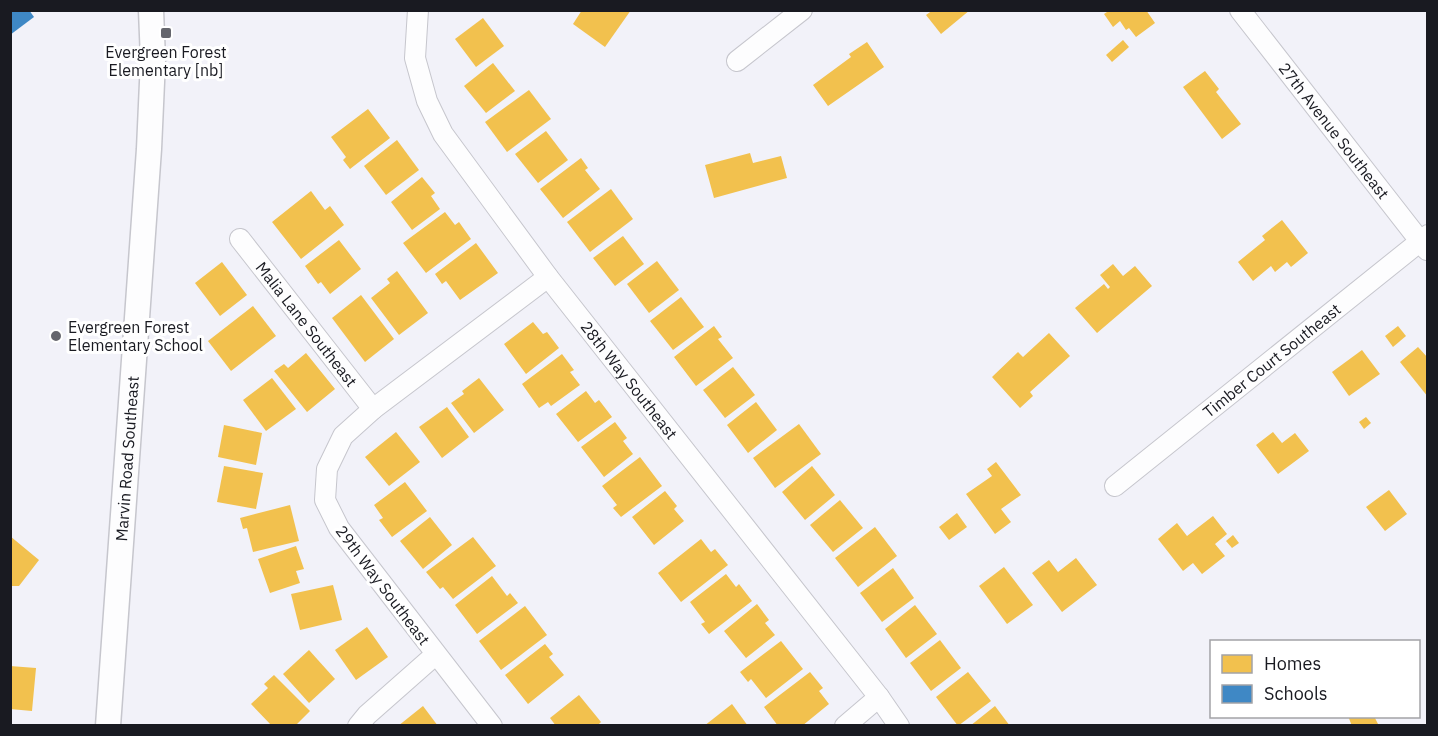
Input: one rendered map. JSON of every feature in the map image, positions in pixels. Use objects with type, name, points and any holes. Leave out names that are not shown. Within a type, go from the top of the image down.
[{"type":"street","name":"Marvin Road Southeast","points":[[108,726],[149,149],[153,60],[151,10]]},
{"type":"street","name":"28th Way Southeast","points":[[417,10],[415,58],[427,101],[443,134],[548,277],[879,697],[899,726]]},
{"type":"street","points":[[737,61],[802,10]]},
{"type":"street","name":"27th Avenue Southeast","points":[[1240,10],[1425,242]]},
{"type":"street","name":"Malia Lane Southeast","points":[[240,239],[373,409]]},
{"type":"street","name":"Timber Court Southeast","points":[[1115,486],[1425,242]]},
{"type":"street","name":"29th Way Southeast","points":[[492,726],[339,528],[325,500],[327,469],[344,436],[373,409],[548,277]]},
{"type":"street","points":[[358,726],[367,715],[435,655]]},
{"type":"street","points":[[845,726],[879,697]]},
{"type":"building: Homes","points":[[582,10],[631,10],[605,47],[573,24]]},
{"type":"building: Homes","points":[[933,10],[970,10],[941,34],[926,15]]},
{"type":"building: Homes","points":[[1110,10],[1146,10],[1155,23],[1136,37],[1129,28],[1126,30],[1120,21],[1113,27],[1104,14]]},
{"type":"building: Homes","points":[[483,18],[504,46],[476,67],[455,39]]},
{"type":"building: Homes","points":[[1123,40],[1129,47],[1112,62],[1106,55]]},
{"type":"building: Homes","points":[[867,42],[884,67],[828,106],[813,85],[851,57],[849,54]]},
{"type":"building: Homes","points":[[493,63],[515,91],[486,113],[464,86]]},
{"type":"building: Homes","points":[[1205,71],[1219,89],[1216,92],[1241,124],[1222,139],[1183,87]]},
{"type":"building: Homes","points":[[529,90],[551,119],[507,152],[485,122]]},
{"type":"building: Homes","points":[[368,109],[390,138],[350,169],[343,160],[346,157],[331,137]]},
{"type":"building: Homes","points":[[546,131],[568,160],[538,183],[515,154]]},
{"type":"building: Homes","points":[[397,140],[419,170],[386,195],[364,166]]},
{"type":"building: Homes","points":[[750,153],[753,163],[781,156],[787,178],[714,198],[705,165]]},
{"type":"building: Homes","points":[[581,158],[588,168],[585,170],[600,189],[563,218],[540,189]]},
{"type":"building: Homes","points":[[422,177],[435,193],[431,196],[440,209],[412,230],[391,202]]},
{"type":"building: Homes","points":[[611,189],[633,219],[590,252],[567,222]]},
{"type":"building: Homes","points":[[311,191],[325,210],[330,206],[344,225],[301,259],[272,222]]},
{"type":"building: Homes","points":[[445,212],[455,225],[459,222],[471,239],[426,273],[403,243]]},
{"type":"building: Homes","points":[[1282,220],[1308,253],[1291,267],[1287,262],[1275,272],[1271,266],[1253,281],[1238,262],[1265,240],[1262,236]]},
{"type":"building: Homes","points":[[623,236],[644,264],[615,286],[593,258]]},
{"type":"building: Homes","points":[[339,240],[361,269],[330,294],[321,282],[318,284],[305,266]]},
{"type":"building: Homes","points":[[476,243],[498,273],[460,300],[446,281],[442,284],[435,274]]},
{"type":"building: Homes","points":[[657,261],[679,290],[649,313],[627,284]]},
{"type":"building: Homes","points":[[222,262],[247,295],[220,316],[195,283]]},
{"type":"building: Homes","points":[[1113,264],[1123,276],[1135,266],[1152,286],[1097,333],[1075,308],[1104,284],[1108,289],[1110,287],[1100,275]]},
{"type":"building: Homes","points":[[397,271],[428,313],[399,335],[371,298],[390,283],[387,279]]},
{"type":"building: Homes","points":[[361,295],[394,339],[365,362],[332,318]]},
{"type":"building: Homes","points":[[681,297],[704,327],[673,350],[650,321]]},
{"type":"building: Homes","points":[[253,306],[276,336],[231,371],[208,341]]},
{"type":"building: Homes","points":[[533,322],[543,334],[547,332],[559,348],[526,374],[504,344]]},
{"type":"building: Homes","points":[[714,326],[722,337],[718,339],[733,358],[696,386],[674,357]]},
{"type":"building: Homes","points":[[1398,326],[1406,336],[1393,347],[1385,336]]},
{"type":"building: Homes","points":[[1049,333],[1070,356],[1030,392],[1033,396],[1020,408],[992,377],[1018,352],[1023,357]]},
{"type":"building: Homes","points":[[1418,347],[1428,358],[1428,397],[1400,362]]},
{"type":"building: Homes","points":[[1362,350],[1380,374],[1349,396],[1332,372]]},
{"type":"building: Homes","points":[[306,353],[335,389],[307,412],[274,371],[284,364],[288,368]]},
{"type":"building: Homes","points":[[562,354],[574,370],[570,372],[580,385],[551,406],[548,402],[539,408],[522,384]]},
{"type":"building: Homes","points":[[733,367],[755,395],[725,418],[703,390]]},
{"type":"building: Homes","points":[[272,378],[296,409],[266,431],[243,400]]},
{"type":"building: Homes","points":[[479,378],[504,410],[474,433],[451,403],[464,394],[462,391]]},
{"type":"building: Homes","points":[[586,391],[595,403],[599,400],[612,417],[578,442],[556,414]]},
{"type":"building: Homes","points":[[756,402],[777,430],[748,453],[727,425]]},
{"type":"building: Homes","points":[[447,407],[469,437],[442,458],[419,427]]},
{"type":"building: Homes","points":[[1366,417],[1371,423],[1364,429],[1359,422]]},
{"type":"building: Homes","points":[[615,422],[627,438],[623,441],[633,454],[604,477],[581,447]]},
{"type":"building: Homes","points":[[799,424],[821,454],[775,488],[753,458]]},
{"type":"building: Homes","points":[[224,425],[262,433],[256,465],[218,457]]},
{"type":"building: Homes","points":[[396,432],[420,462],[389,486],[365,457]]},
{"type":"building: Homes","points":[[1273,432],[1282,443],[1295,433],[1309,451],[1278,474],[1256,445]]},
{"type":"building: Homes","points":[[640,457],[662,486],[621,517],[613,508],[617,505],[602,486]]},
{"type":"building: Homes","points":[[996,462],[1021,495],[1001,509],[1011,522],[995,534],[966,494],[992,476],[987,469]]},
{"type":"building: Homes","points":[[224,466],[263,473],[256,509],[217,502]]},
{"type":"building: Homes","points":[[812,466],[835,495],[805,520],[782,492]]},
{"type":"building: Homes","points":[[405,482],[427,511],[392,537],[379,520],[383,518],[374,505]]},
{"type":"building: Homes","points":[[1389,490],[1407,514],[1385,531],[1366,507]]},
{"type":"building: Homes","points":[[665,491],[677,506],[674,509],[684,521],[654,545],[632,517]]},
{"type":"building: Homes","points":[[840,500],[863,528],[833,552],[810,525]]},
{"type":"building: Homes","points":[[290,505],[299,541],[253,552],[247,528],[243,529],[240,518]]},
{"type":"building: Homes","points":[[957,513],[967,527],[949,540],[939,527]]},
{"type":"building: Homes","points":[[1213,516],[1227,534],[1215,544],[1225,556],[1202,574],[1193,563],[1183,571],[1158,539],[1177,523],[1187,536]]},
{"type":"building: Homes","points":[[430,517],[452,545],[423,569],[400,541]]},
{"type":"building: Homes","points":[[875,527],[897,556],[858,587],[835,558]]},
{"type":"building: Homes","points":[[1233,535],[1239,543],[1232,548],[1226,541]]},
{"type":"building: Homes","points":[[10,536],[39,560],[19,586],[10,586]]},
{"type":"building: Homes","points":[[473,537],[496,566],[453,599],[443,587],[440,589],[426,572]]},
{"type":"building: Homes","points":[[701,539],[711,552],[715,549],[728,565],[681,602],[658,573]]},
{"type":"building: Homes","points":[[296,546],[304,569],[296,571],[300,583],[270,593],[258,559]]},
{"type":"building: Homes","points":[[1076,558],[1097,585],[1062,612],[1032,573],[1049,560],[1058,572]]},
{"type":"building: Homes","points":[[1004,567],[1033,605],[1007,624],[979,586]]},
{"type":"building: Homes","points":[[893,568],[914,598],[882,622],[860,593]]},
{"type":"building: Homes","points":[[726,574],[736,587],[739,584],[752,601],[709,634],[701,624],[705,622],[690,602]]},
{"type":"building: Homes","points":[[492,576],[507,596],[510,593],[518,603],[477,634],[455,605]]},
{"type":"building: Homes","points":[[333,585],[342,620],[300,630],[291,594]]},
{"type":"building: Homes","points":[[757,604],[769,620],[765,623],[775,635],[746,658],[724,631]]},
{"type":"building: Homes","points":[[915,605],[937,634],[906,658],[885,629]]},
{"type":"building: Homes","points":[[525,606],[547,635],[501,670],[479,641]]},
{"type":"building: Homes","points":[[367,627],[388,657],[356,680],[335,650]]},
{"type":"building: Homes","points":[[940,640],[961,668],[931,691],[910,663]]},
{"type":"building: Homes","points":[[781,641],[803,669],[766,698],[751,679],[748,682],[740,672]]},
{"type":"building: Homes","points":[[545,644],[553,654],[549,657],[564,675],[528,704],[505,675]]},
{"type":"building: Homes","points":[[309,650],[335,679],[309,703],[283,674]]},
{"type":"building: Homes","points":[[10,666],[36,668],[32,711],[10,709]]},
{"type":"building: Homes","points":[[810,672],[823,688],[819,691],[829,704],[802,726],[778,726],[764,707]]},
{"type":"building: Homes","points":[[968,672],[991,701],[958,726],[936,697]]},
{"type":"building: Homes","points":[[274,675],[310,711],[295,726],[272,726],[251,704],[268,688],[264,684]]},
{"type":"building: Homes","points":[[579,695],[601,722],[597,726],[556,726],[550,718]]},
{"type":"building: Homes","points":[[732,704],[748,726],[704,726]]},
{"type":"building: Homes","points":[[423,706],[438,726],[398,726]]},
{"type":"building: Homes","points":[[995,706],[1010,726],[970,726]]},
{"type":"building: Homes","points":[[1349,718],[1375,718],[1378,724],[1352,726]]},
{"type":"building: Schools","points":[[10,10],[29,10],[34,17],[10,35]]},
{"type":"place","name":"Evergreen Forest Elementary [nb]","points":[[166,33]]},
{"type":"place","name":"Evergreen Forest Elementary School","points":[[56,336]]}]
